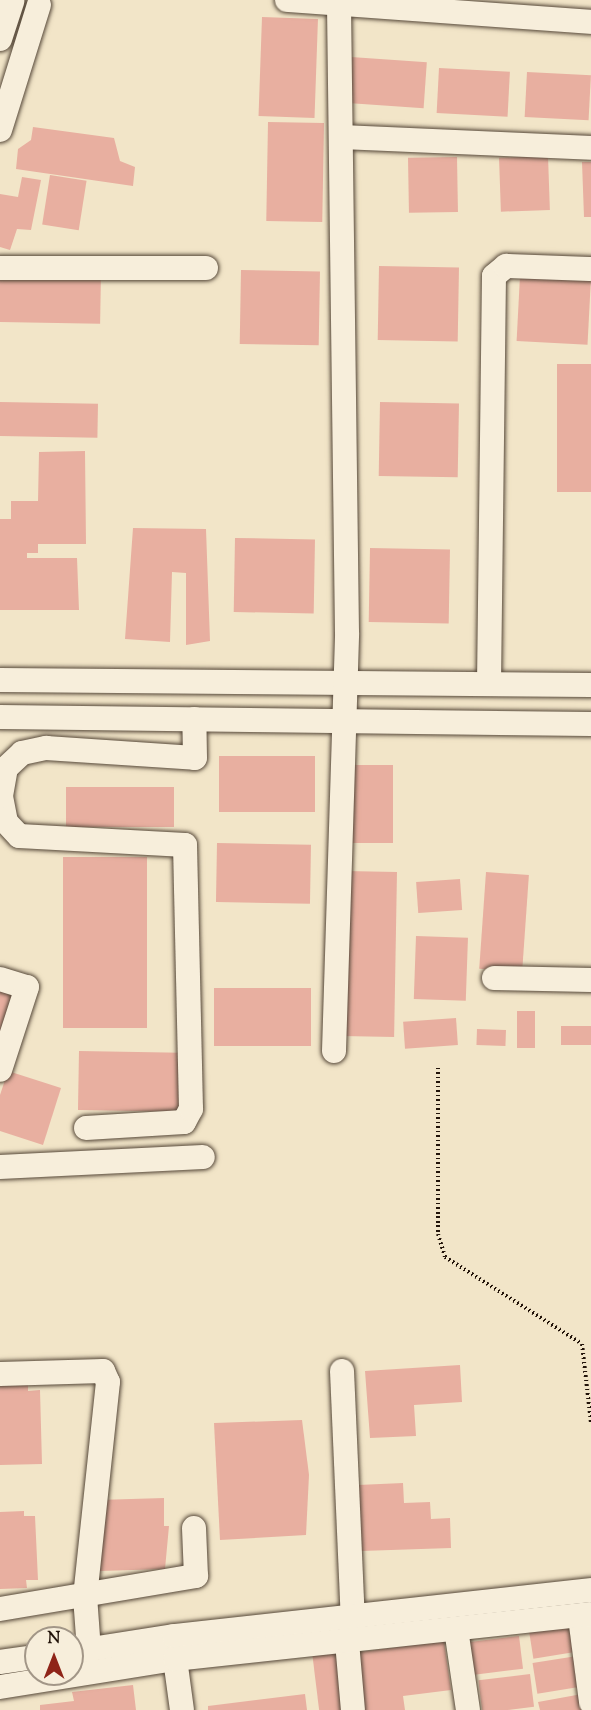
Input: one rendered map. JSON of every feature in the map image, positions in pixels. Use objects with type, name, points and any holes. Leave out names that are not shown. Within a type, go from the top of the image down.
[{"type":"street","points":[[0,39],[12,0],[44,2],[0,130]]},
{"type":"street","points":[[287,0],[556,10],[591,22]]},
{"type":"street","points":[[334,1051],[347,683],[339,3]]},
{"type":"street","points":[[342,137],[591,148]]},
{"type":"street","points":[[489,684],[494,276],[506,266],[591,269]]},
{"type":"street","points":[[0,268],[206,268]]},
{"type":"street","points":[[0,680],[591,685]]},
{"type":"street","points":[[0,717],[591,724]]},
{"type":"street","points":[[86,1128],[184,1122],[191,1109],[184,845],[19,836],[6,822],[1,796],[6,768],[22,753],[46,748],[195,758],[194,719]]},
{"type":"street","points":[[494,978],[591,980]]},
{"type":"street","points":[[0,979],[27,987],[0,1070]]},
{"type":"street","points":[[0,1167],[203,1156]]},
{"type":"street","points":[[0,1374],[103,1371],[108,1382],[82,1626]]},
{"type":"street","points":[[342,1371],[353,1710]]},
{"type":"street","points":[[0,1608],[85,1596],[196,1576],[194,1528]]},
{"type":"street","points":[[0,1687],[591,1590]]},
{"type":"street","points":[[84,1651],[350,1630],[456,1629],[585,1616],[591,1702]]},
{"type":"street","points":[[456,1629],[468,1710]]},
{"type":"street","points":[[0,1662],[24,1659]]},
{"type":"street","points":[[175,1659],[182,1710]]},
{"type":"path","points":[[438,1068],[442,1251],[582,1344],[591,1423]]},
{"type":"building","points":[[262,17],[318,19],[315,118],[259,116]]},
{"type":"building","points":[[351,57],[427,62],[424,108],[348,103]]},
{"type":"building","points":[[439,68],[510,72],[508,117],[437,113]]},
{"type":"building","points":[[527,72],[591,75],[589,120],[525,117]]},
{"type":"building","points":[[268,122],[324,123],[322,222],[266,221]]},
{"type":"building","points":[[33,127],[114,138],[120,161],[135,167],[133,186],[16,169],[18,149],[31,140]]},
{"type":"building","points":[[548,156],[550,210],[501,212],[499,158]]},
{"type":"building","points":[[457,157],[458,212],[409,213],[408,158]]},
{"type":"building","points":[[582,162],[591,162],[591,217],[584,217]]},
{"type":"building","points":[[50,175],[87,181],[79,230],[42,224]]},
{"type":"building","points":[[22,177],[41,180],[31,230],[17,229],[10,250],[0,247],[0,194],[18,197]]},
{"type":"building","points":[[379,266],[459,267],[458,341],[378,340]]},
{"type":"building","points":[[241,270],[320,271],[319,345],[240,344]]},
{"type":"building","points":[[0,271],[101,273],[100,324],[0,322]]},
{"type":"building","points":[[520,276],[591,280],[588,345],[517,341]]},
{"type":"building","points":[[557,364],[591,364],[591,492],[557,492]]},
{"type":"building","points":[[0,402],[98,404],[97,438],[0,436]]},
{"type":"building","points":[[380,402],[459,403],[458,477],[379,476]]},
{"type":"building","points":[[85,451],[86,544],[38,544],[38,553],[27,553],[27,558],[77,558],[79,610],[0,610],[0,519],[11,519],[11,501],[38,501],[39,452]]},
{"type":"building","points":[[133,528],[206,529],[210,641],[186,645],[186,573],[172,572],[170,642],[125,639]]},
{"type":"building","points":[[235,538],[315,539],[314,613],[234,612]]},
{"type":"building","points":[[370,548],[450,549],[449,623],[369,622]]},
{"type":"building","points":[[219,756],[315,756],[315,812],[219,812]]},
{"type":"building","points":[[351,765],[393,765],[393,843],[351,843]]},
{"type":"building","points":[[66,787],[174,787],[174,827],[66,827]]},
{"type":"building","points":[[217,843],[311,845],[310,904],[216,902]]},
{"type":"building","points":[[63,857],[147,857],[147,1028],[63,1028]]},
{"type":"building","points":[[345,871],[397,872],[394,1037],[342,1036]]},
{"type":"building","points":[[486,872],[529,875],[522,972],[479,969]]},
{"type":"building","points":[[460,879],[462,910],[418,913],[416,882]]},
{"type":"building","points":[[416,936],[468,938],[466,1001],[414,999]]},
{"type":"building","points":[[214,988],[311,988],[311,1046],[214,1046]]},
{"type":"building","points":[[0,991],[12,995],[1,1031],[0,1031]]},
{"type":"building","points":[[517,1011],[535,1011],[535,1048],[517,1048]]},
{"type":"building","points":[[456,1018],[458,1045],[405,1049],[403,1022]]},
{"type":"building","points":[[561,1026],[591,1026],[591,1045],[561,1045]]},
{"type":"building","points":[[477,1029],[506,1030],[505,1046],[476,1045]]},
{"type":"building","points":[[79,1051],[181,1053],[180,1112],[78,1110]]},
{"type":"building","points":[[8,1071],[61,1088],[43,1145],[0,1131],[0,1095]]},
{"type":"building","points":[[460,1365],[462,1402],[414,1405],[416,1436],[370,1438],[365,1371]]},
{"type":"building","points":[[28,1384],[28,1391],[40,1390],[42,1464],[0,1465],[0,1385]]},
{"type":"building","points":[[302,1420],[309,1475],[306,1535],[220,1540],[214,1423]]},
{"type":"building","points":[[403,1483],[404,1503],[430,1502],[431,1519],[450,1518],[451,1548],[361,1551],[358,1485]]},
{"type":"building","points":[[164,1498],[164,1526],[169,1526],[165,1569],[100,1571],[98,1500]]},
{"type":"building","points":[[24,1511],[24,1516],[35,1516],[38,1580],[26,1580],[27,1588],[0,1589],[0,1512]]},
{"type":"building","points":[[573,1621],[578,1652],[533,1659],[529,1628]]},
{"type":"building","points":[[519,1636],[523,1669],[470,1675],[466,1642]]},
{"type":"building","points":[[444,1641],[451,1690],[403,1696],[405,1710],[360,1710],[352,1653]]},
{"type":"building","points":[[342,1650],[349,1710],[319,1710],[312,1654]]},
{"type":"building","points":[[577,1656],[582,1687],[537,1694],[533,1663]]},
{"type":"building","points":[[530,1674],[534,1707],[482,1710],[478,1680]]},
{"type":"building","points":[[133,1685],[136,1710],[40,1710],[40,1705],[74,1701],[72,1692]]},
{"type":"building","points":[[305,1694],[307,1710],[208,1710],[208,1706]]},
{"type":"building","points":[[582,1694],[585,1710],[540,1710],[538,1702]]}]
